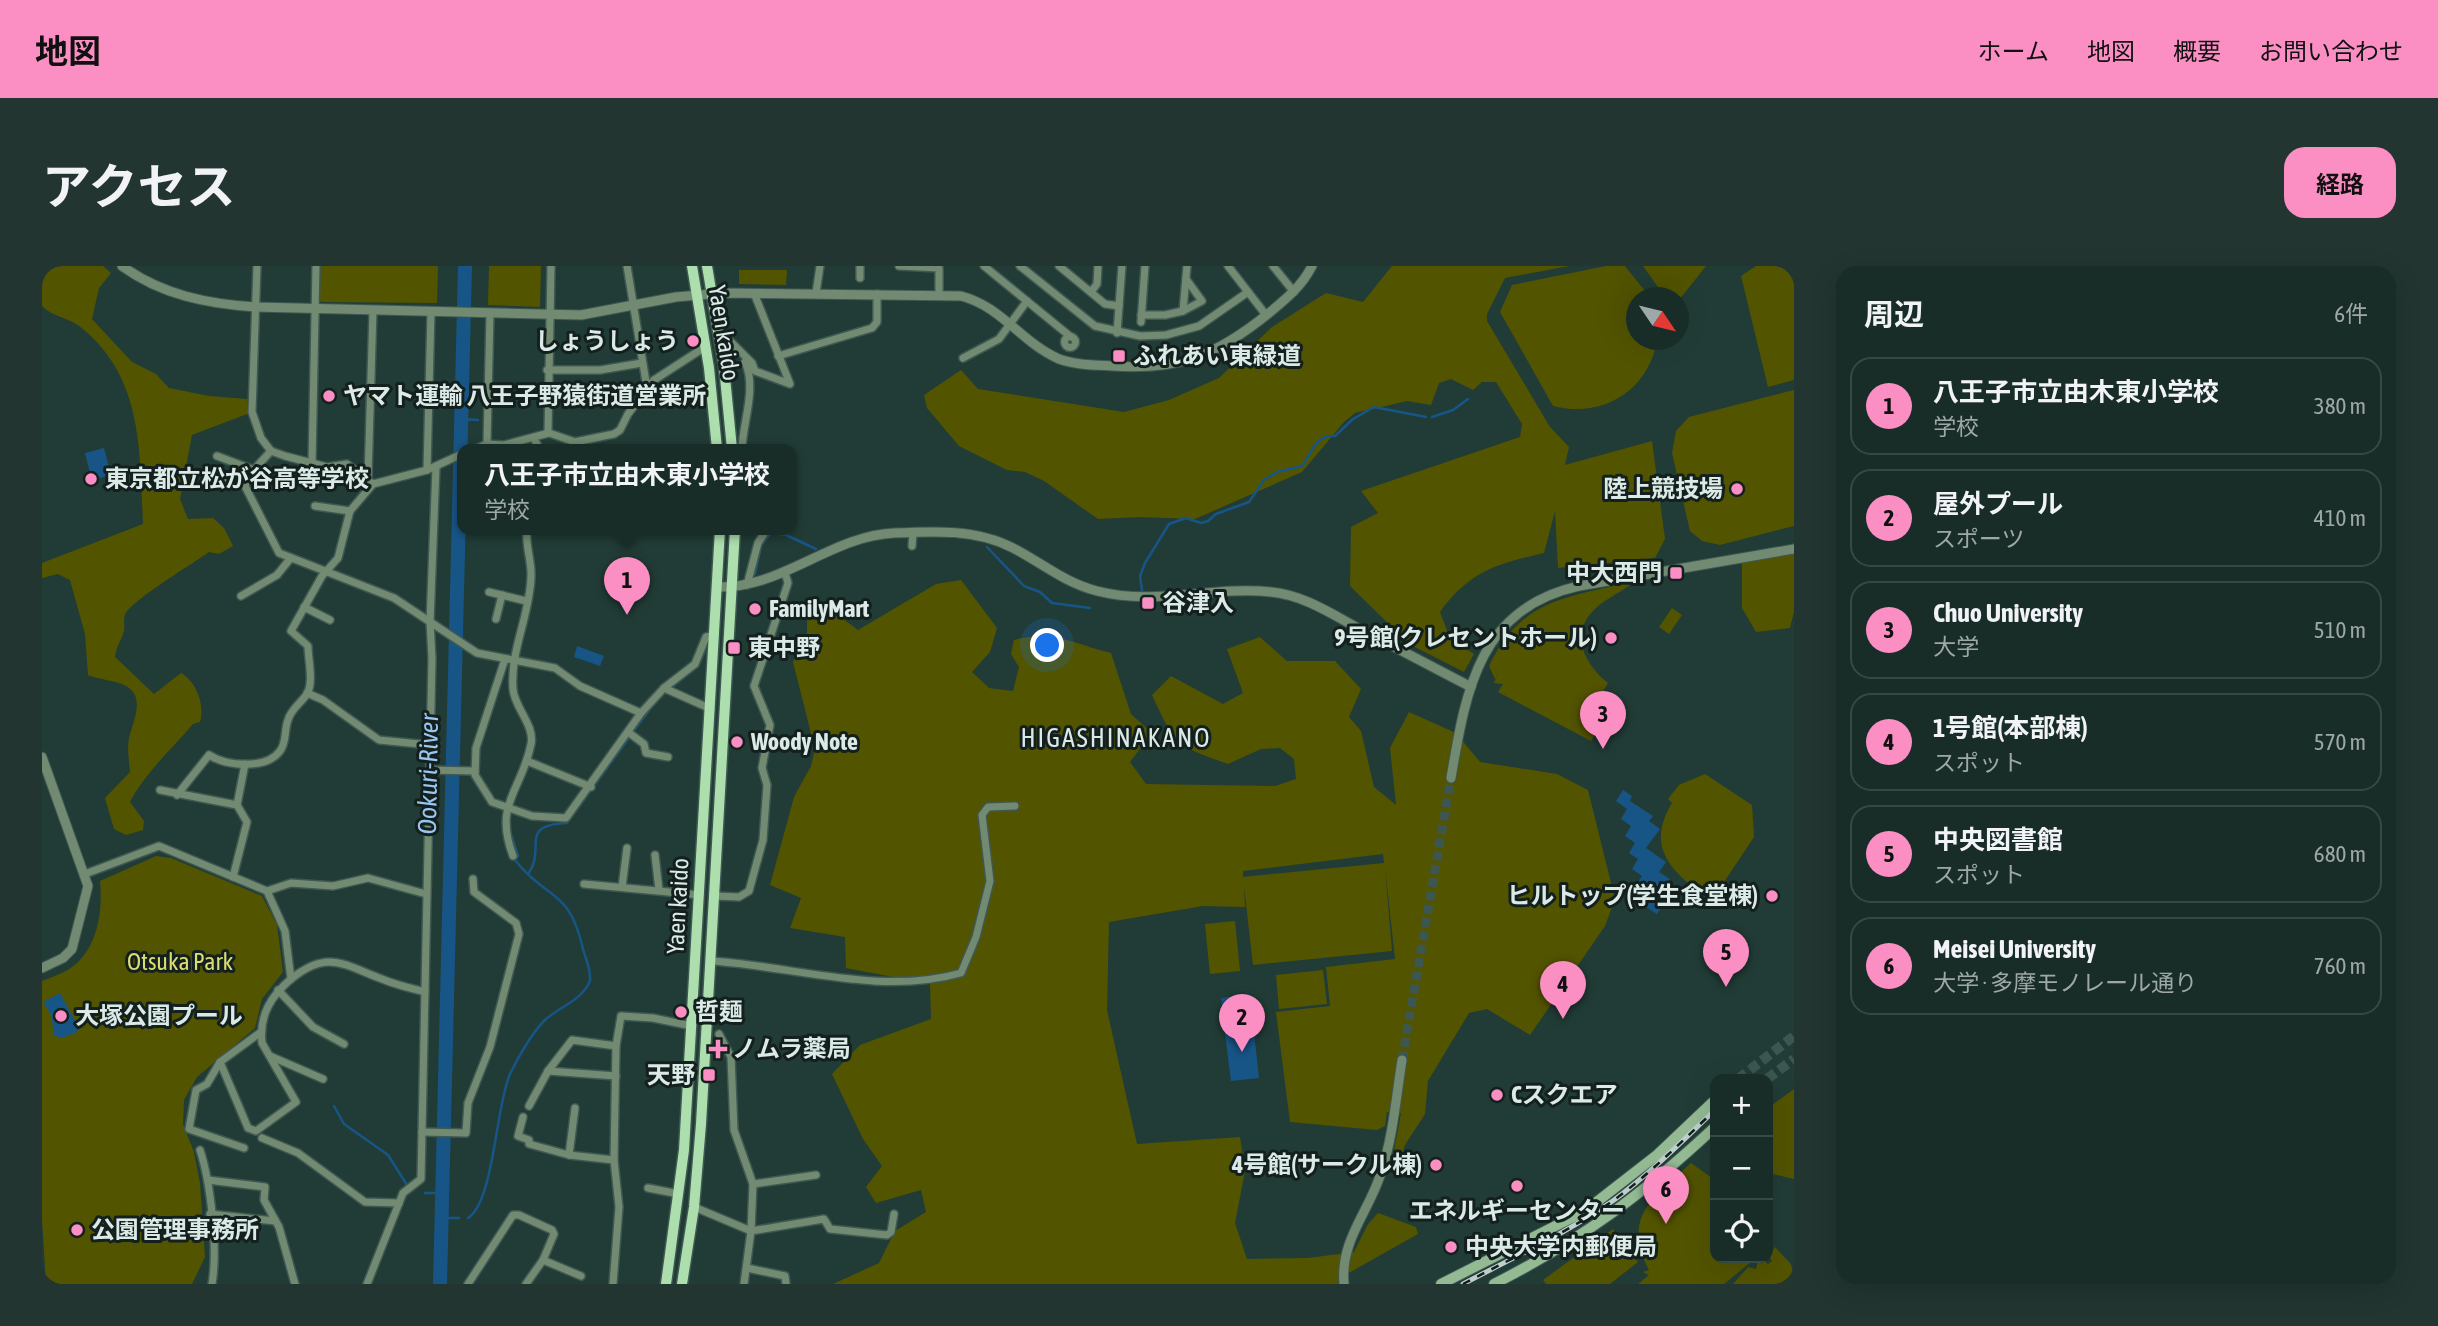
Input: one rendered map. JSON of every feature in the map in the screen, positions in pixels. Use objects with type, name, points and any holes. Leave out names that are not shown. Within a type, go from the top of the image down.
[{"type":"main road","name":"Yaen kaido","points":[[692,266],[716,444]]},
{"type":"main road","name":"Yaen kaido","points":[[707,266],[736,441]]},
{"type":"main road","name":"Yaen kaido","points":[[666,1284],[680,1199],[720,535]]},
{"type":"main road","name":"Yaen kaido","points":[[682,1284],[694,1208],[707,1030],[734,535]]},
{"type":"main road","points":[[701,874],[704,879],[710,878],[716,869]]},
{"type":"main road","points":[[700,895],[715,897]]},
{"type":"main road","points":[[692,1026],[707,1030]]},
{"type":"main road","points":[[1441,1284],[1596,1203],[1657,1156],[1710,1105]]},
{"type":"main road","points":[[1494,1284],[1600,1224],[1642,1194],[1710,1132]]},
{"type":"main road","points":[[680,1199],[694,1208]]},
{"type":"street","points":[[122,266],[176,294],[223,305],[256,307],[581,315],[712,294],[816,293],[970,298],[993,310],[1040,348],[1069,362],[1144,368],[1184,363],[1214,351],[1294,292],[1312,266]]},
{"type":"street","points":[[257,266],[252,412],[261,438],[271,451],[327,467],[347,464],[370,481],[427,470],[457,457]]},
{"type":"street","points":[[312,463],[316,266]]},
{"type":"street","points":[[548,433],[547,370],[551,266]]},
{"type":"street","points":[[627,266],[647,388]]},
{"type":"street","points":[[816,293],[820,266]]},
{"type":"street","points":[[860,266],[860,278]]},
{"type":"street","points":[[899,266],[939,268],[939,295]]},
{"type":"street","points":[[984,266],[1071,337]]},
{"type":"street","points":[[1020,266],[1095,326],[1117,333],[1151,337],[1199,326],[1248,292]]},
{"type":"street","points":[[1059,266],[1105,304],[1119,306]]},
{"type":"street","points":[[1091,292],[1097,284],[1098,266]]},
{"type":"street","points":[[1117,333],[1122,266]]},
{"type":"street","points":[[1145,266],[1141,319],[1183,311],[1202,300],[1185,279]]},
{"type":"street","points":[[1183,311],[1187,266]]},
{"type":"street","points":[[1228,266],[1266,315]]},
{"type":"street","points":[[1273,266],[1294,292]]},
{"type":"street","points":[[719,338],[727,338],[743,352],[755,371],[790,384],[754,293]]},
{"type":"street","points":[[778,356],[872,328],[877,321],[877,294]]},
{"type":"street","points":[[964,358],[999,339],[1027,301]]},
{"type":"street","points":[[177,795],[209,755],[217,760],[245,764],[270,759],[279,752],[288,718],[307,693],[307,646],[291,631],[340,552],[350,511],[370,481],[373,310]]},
{"type":"street","points":[[427,470],[436,312]]},
{"type":"street","points":[[480,444],[486,313]]},
{"type":"street","points":[[513,444],[548,433],[567,441],[588,441],[620,430],[654,380],[705,346]]},
{"type":"street","points":[[736,441],[750,372],[745,362]]},
{"type":"street","points":[[547,370],[600,370],[642,363]]},
{"type":"street","points":[[534,439],[537,444]]},
{"type":"street","points":[[244,486],[271,451]]},
{"type":"street","points":[[217,456],[254,470]]},
{"type":"street","points":[[367,1284],[403,1193],[421,1179],[431,770],[431,623],[438,466]]},
{"type":"street","points":[[212,475],[244,486],[279,554],[394,598],[475,652],[555,668],[580,686],[642,713]]},
{"type":"street","points":[[315,506],[350,511]]},
{"type":"street","points":[[912,546],[913,533]]},
{"type":"street","points":[[718,587],[747,585],[785,573],[864,537],[959,533],[992,539],[1076,584],[1117,595],[1154,598],[1260,591],[1287,594],[1314,604],[1471,687]]},
{"type":"street","points":[[513,856],[506,838],[506,807],[527,761],[533,739],[514,699],[514,659],[532,576],[525,543],[526,535]]},
{"type":"street","points":[[747,585],[758,542],[763,535]]},
{"type":"street","points":[[1451,778],[1461,722],[1471,687],[1499,631],[1539,597],[1579,586],[1794,549]]},
{"type":"street","points":[[241,596],[277,575],[290,559]]},
{"type":"street","points":[[715,897],[739,897],[749,891],[763,840],[766,785],[762,768],[770,725],[754,686],[788,583],[785,573]]},
{"type":"street","points":[[489,592],[526,601]]},
{"type":"street","points":[[496,619],[502,595]]},
{"type":"street","points":[[304,607],[330,621]]},
{"type":"street","points":[[505,659],[476,748],[473,771],[492,802],[532,816],[563,819],[591,787],[642,713],[664,688],[695,664],[706,637],[715,635]]},
{"type":"street","points":[[664,688],[711,709]]},
{"type":"street","points":[[307,693],[323,700],[379,740],[430,745]]},
{"type":"street","points":[[628,732],[644,744],[646,753],[668,757]]},
{"type":"street","points":[[42,757],[85,874],[88,896],[76,943],[67,956],[42,968]]},
{"type":"street","points":[[527,761],[591,787]]},
{"type":"street","points":[[233,877],[247,821],[237,805],[245,764]]},
{"type":"street","points":[[431,770],[473,771]]},
{"type":"street","points":[[160,790],[237,805]]},
{"type":"street","points":[[711,961],[766,966],[813,977],[883,981],[940,978],[961,972],[976,937],[990,881],[982,816],[988,807],[1015,806]]},
{"type":"street","points":[[85,874],[159,846],[267,891],[291,883],[333,887],[368,878],[426,894]]},
{"type":"street","points":[[622,887],[627,848]]},
{"type":"street","points":[[655,855],[659,890]]},
{"type":"street","points":[[423,1132],[463,1133],[468,1103],[490,1047],[519,928],[474,892],[473,879]]},
{"type":"street","points":[[584,884],[700,895]]},
{"type":"street","points":[[267,891],[285,931],[291,979]]},
{"type":"street","points":[[220,1062],[248,1128],[256,1131],[296,1102],[262,1043],[261,1031],[270,1001],[291,979],[317,962],[343,962],[379,978],[425,992]]},
{"type":"street","points":[[278,990],[313,1027],[344,1044]]},
{"type":"street","points":[[613,1284],[619,1207],[614,1160],[615,1076],[621,1016],[653,1018],[692,1026]]},
{"type":"street","points":[[244,1148],[189,1129],[196,1090],[207,1084],[220,1062],[261,1031]]},
{"type":"street","points":[[719,1034],[732,1057],[734,1130],[752,1184],[751,1231],[744,1284]]},
{"type":"street","points":[[529,1106],[548,1071],[572,1040],[616,1046]]},
{"type":"street","points":[[270,1055],[323,1079]]},
{"type":"street","points":[[1344,1284],[1344,1261],[1349,1241],[1376,1187],[1385,1161],[1402,1060]]},
{"type":"street","points":[[548,1071],[615,1076]]},
{"type":"street","points":[[569,1155],[575,1108]]},
{"type":"street","points":[[523,1117],[518,1136],[529,1140],[529,1144],[569,1155],[614,1160]]},
{"type":"street","points":[[262,1138],[298,1153],[365,1202],[399,1203]]},
{"type":"street","points":[[200,1150],[208,1181],[216,1254],[212,1284]]},
{"type":"street","points":[[752,1184],[816,1175]]},
{"type":"street","points":[[208,1181],[265,1186],[264,1200],[276,1221],[295,1284]]},
{"type":"street","points":[[648,1188],[680,1199]]},
{"type":"street","points":[[694,1208],[751,1231],[824,1219],[830,1229],[887,1235],[891,1232],[894,1214]]},
{"type":"street","points":[[210,1214],[276,1221]]},
{"type":"street","points":[[468,1284],[513,1215],[552,1230],[554,1234],[543,1261],[526,1284]]},
{"type":"street","points":[[543,1261],[581,1276]]},
{"type":"street","points":[[747,1268],[785,1276],[786,1284]]},
{"type":"green space","points":[[42,266],[103,266],[111,273],[99,288],[92,319],[132,362],[156,374],[169,388],[209,396],[247,399],[247,414],[192,435],[180,499],[188,519],[213,518],[224,528],[233,546],[219,554],[209,552],[149,592],[129,609],[124,617],[124,631],[115,657],[154,694],[181,673],[195,688],[201,709],[200,722],[193,724],[136,791],[130,802],[144,821],[143,830],[126,835],[114,829],[105,798],[130,772],[128,742],[136,710],[135,696],[122,684],[88,675],[85,634],[70,580],[58,574],[42,578],[42,563],[143,524],[138,442],[127,391],[116,367],[100,346],[79,326],[42,306]]},
{"type":"green space","points":[[319,266],[438,266],[437,303],[322,302],[318,299]]},
{"type":"green space","points":[[489,266],[541,266],[540,307],[488,305]]},
{"type":"green space","points":[[1392,266],[1569,266],[1505,278],[1487,314],[1487,321],[1550,427],[1569,447],[1565,465],[1652,441],[1665,539],[1655,558],[1558,568],[1555,511],[1544,553],[1485,571],[1462,587],[1440,612],[1450,638],[1474,654],[1464,672],[1409,644],[1350,586],[1351,527],[1378,513],[1361,491],[1520,437],[1522,424],[1496,382],[1482,382],[1473,390],[1451,379],[1439,383],[1431,405],[1407,401],[1355,413],[1344,422],[1302,472],[1195,519],[1098,519],[1044,481],[1025,472],[1007,470],[959,446],[927,408],[924,395],[961,370],[978,389],[1124,412],[1169,400],[1219,378],[1272,327],[1326,293],[1363,302]]},
{"type":"green space","points":[[1606,266],[1625,266],[1642,287],[1626,287],[1626,350],[1654,350],[1644,373],[1621,397],[1606,404],[1571,409],[1553,406],[1500,312],[1512,285]]},
{"type":"green space","points":[[1643,266],[1706,266],[1689,287],[1658,287]]},
{"type":"green space","points":[[1756,266],[1794,266],[1794,380],[1768,387],[1741,276]]},
{"type":"green space","points":[[739,270],[787,270],[786,285],[739,284]]},
{"type":"green space","name":"陸上競技場","points":[[1794,390],[1794,526],[1720,545],[1702,541],[1690,531],[1672,453],[1676,431],[1689,417]]},
{"type":"green space","points":[[1794,550],[1794,612],[1790,628],[1756,632],[1742,608],[1742,560]]},
{"type":"green space","points":[[961,580],[997,628],[990,652],[972,672],[989,688],[1013,691],[1019,667],[1011,654],[1014,640],[1052,637],[1111,653],[1131,714],[1152,733],[1130,762],[1146,784],[1275,786],[1296,779],[1294,759],[1280,748],[1261,749],[1228,764],[1198,753],[1180,742],[1173,734],[1152,695],[1171,676],[1223,704],[1243,693],[1227,649],[1260,637],[1287,661],[1335,661],[1361,689],[1349,717],[1361,731],[1374,787],[1396,805],[1390,748],[1409,712],[1456,733],[1480,762],[1557,774],[1588,790],[1615,899],[1605,926],[1530,1035],[1487,1009],[1469,1013],[1428,1081],[1425,1114],[1405,1145],[1400,1161],[1392,1161],[1401,1113],[1387,1112],[1385,1126],[1377,1130],[1290,1122],[1276,1012],[1330,1006],[1326,967],[1395,959],[1385,867],[1392,951],[1253,965],[1244,886],[1245,907],[1203,906],[1109,922],[1107,1010],[1137,1144],[1240,1137],[1245,1171],[1235,1223],[1247,1259],[1308,1258],[1354,1252],[1368,1224],[1378,1213],[1416,1227],[1418,1234],[1338,1279],[1339,1284],[833,1284],[879,1263],[895,1231],[926,1212],[921,1190],[876,1203],[866,1187],[882,1166],[863,1139],[832,1074],[860,1045],[931,1019],[930,984],[846,968],[845,937],[790,928],[801,898],[770,885],[794,797],[811,766],[815,749],[793,662],[807,633],[807,617],[827,607],[858,630],[936,584]],"holes":[[[1383,854],[1384,863],[1243,877],[1243,871]]]},
{"type":"green space","points":[[1635,581],[1597,607],[1582,630],[1581,640],[1587,659],[1608,683],[1588,716],[1596,733],[1591,741],[1498,692],[1503,684],[1494,683],[1498,674],[1493,683],[1495,679],[1489,666],[1502,643],[1516,626],[1532,613],[1568,597]]},
{"type":"green space","points":[[1672,608],[1682,615],[1669,634],[1659,627]]},
{"type":"green space","points":[[1705,774],[1752,805],[1754,837],[1712,900],[1675,870],[1662,847],[1661,834],[1664,819],[1672,803],[1668,799],[1679,785]]},
{"type":"green space","name":"Otsuka Park","points":[[156,856],[171,858],[262,896],[277,925],[283,972],[262,999],[255,1028],[197,1077],[184,1100],[183,1124],[194,1152],[200,1183],[205,1257],[192,1284],[46,1284],[42,1219],[42,981],[72,967],[88,950],[97,928],[101,904],[100,881]]},
{"type":"green space","points":[[1235,921],[1240,971],[1210,974],[1205,924]]},
{"type":"green space","points":[[1323,970],[1327,1004],[1279,1009],[1276,975]]},
{"type":"green space","points":[[1794,1089],[1794,1179],[1773,1174],[1773,1104]]},
{"type":"green space","points":[[1691,1163],[1710,1176],[1710,1263],[1750,1263],[1724,1284],[1638,1284],[1649,1275],[1643,1272],[1649,1270],[1641,1251],[1640,1221],[1665,1186]]},
{"type":"green space","points":[[1613,1229],[1638,1262],[1610,1284],[1546,1284],[1543,1280]]},
{"type":"green space","points":[[1775,1247],[1791,1264],[1794,1276],[1786,1284],[1733,1284],[1748,1267],[1756,1269],[1757,1263],[1773,1263]]},
{"type":"water","points":[[104,448],[111,475],[92,480],[85,453]]},
{"type":"water","points":[[577,646],[604,656],[600,666],[574,657]]},
{"type":"water","points":[[1623,790],[1632,796],[1630,801],[1653,816],[1649,821],[1660,829],[1646,848],[1666,862],[1659,872],[1670,879],[1663,889],[1671,894],[1657,914],[1638,902],[1643,894],[1634,888],[1642,876],[1632,869],[1638,859],[1629,853],[1635,843],[1625,836],[1631,826],[1621,819],[1627,809],[1616,801]]},
{"type":"water","name":"大塚公園プール","points":[[60,993],[79,1028],[76,1033],[61,1038],[54,1035],[51,1015],[43,1002]]},
{"type":"water","points":[[1249,994],[1251,1014],[1223,1017],[1221,998]]},
{"type":"water","points":[[1253,1023],[1259,1078],[1231,1081],[1224,1026]]},
{"type":"waterway","name":"Ookuri-River","points":[[461,444],[465,266]]},
{"type":"waterway","points":[[1432,417],[1453,410],[1468,399]]},
{"type":"waterway","points":[[1142,590],[1140,576],[1145,563],[1169,524],[1186,518],[1201,523],[1216,514],[1249,502],[1264,480],[1277,472],[1302,466],[1318,441],[1335,436],[1353,419],[1374,407],[1426,417]]},
{"type":"waterway","points":[[459,419],[478,420]]},
{"type":"waterway","name":"Ookuri-River","points":[[440,1284],[458,535]]},
{"type":"waterway","points":[[755,574],[761,545],[769,535]]},
{"type":"waterway","points":[[786,535],[816,549]]},
{"type":"waterway","points":[[987,547],[1024,586],[1040,592],[1052,603],[1090,608]]},
{"type":"waterway","points":[[672,687],[698,666],[704,653]]},
{"type":"waterway","points":[[635,729],[653,705]]},
{"type":"waterway","points":[[528,874],[533,864],[538,833],[542,828],[567,823],[628,739]]},
{"type":"waterway","points":[[468,1218],[477,1208],[484,1193],[505,1088],[513,1068],[541,1024],[577,998],[590,981],[588,965],[571,915],[564,904],[515,860],[518,856],[512,837]]},
{"type":"waterway","points":[[334,1106],[344,1124],[388,1155],[407,1185]]},
{"type":"waterway","points":[[425,1193],[442,1193]]},
{"type":"waterway","points":[[441,1218],[459,1218]]},
{"type":"tunnel","points":[[1402,1060],[1451,778]]},
{"type":"tunnel","points":[[1745,1074],[1794,1036]]},
{"type":"tunnel","points":[[1773,1075],[1794,1059]]},
{"type":"railway","points":[[1463,1284],[1559,1234],[1614,1200],[1654,1168],[1710,1115]]},
{"type":"place","name":"しょうしょう","points":[[693,341]]},
{"type":"place","name":"ふれあい東緑道","points":[[1119,356]]},
{"type":"place","name":"ヤマト運輸 八王子野猿街道営業所","points":[[329,396]]},
{"type":"place","name":"東京都立松が谷高等学校","points":[[91,479]]},
{"type":"place","name":"陸上競技場","points":[[1737,489]]},
{"type":"place","name":"中大西門","points":[[1676,573]]},
{"type":"place","name":"谷津入","points":[[1148,603]]},
{"type":"place","name":"FamilyMart","points":[[755,609]]},
{"type":"place","name":"八王子市立由木東小学校","points":[[627,615]]},
{"type":"place","name":"9号館(クレセントホール)","points":[[1611,638]]},
{"type":"place","name":"東中野","points":[[734,648]]},
{"type":"place","name":"Woody Note","points":[[737,742]]},
{"type":"place","name":"Chuo University","points":[[1603,749]]},
{"type":"place","name":"ヒルトップ(学生食堂棟)","points":[[1772,896]]},
{"type":"place","name":"中央図書館","points":[[1726,987]]},
{"type":"place","name":"哲麺","points":[[681,1012]]},
{"type":"place","name":"大塚公園プール","points":[[61,1016]]},
{"type":"place","name":"1号館(本部棟)","points":[[1563,1019]]},
{"type":"place","name":"ノムラ薬局","points":[[718,1049]]},
{"type":"place","name":"屋外プール","points":[[1242,1052]]},
{"type":"place","name":"天野","points":[[709,1075]]},
{"type":"place","name":"Cスクエア","points":[[1497,1095]]},
{"type":"place","name":"4号館(サークル棟)","points":[[1436,1165]]},
{"type":"place","name":"エネルギーセンター","points":[[1517,1186]]},
{"type":"place","name":"Meisei University","points":[[1666,1224]]},
{"type":"place","name":"公園管理事務所","points":[[77,1230]]},
{"type":"place","name":"中央大学内郵便局","points":[[1451,1247]]},
{"type":"district","name":"HIGASHINAKANO","points":[[1116,738]]}]
